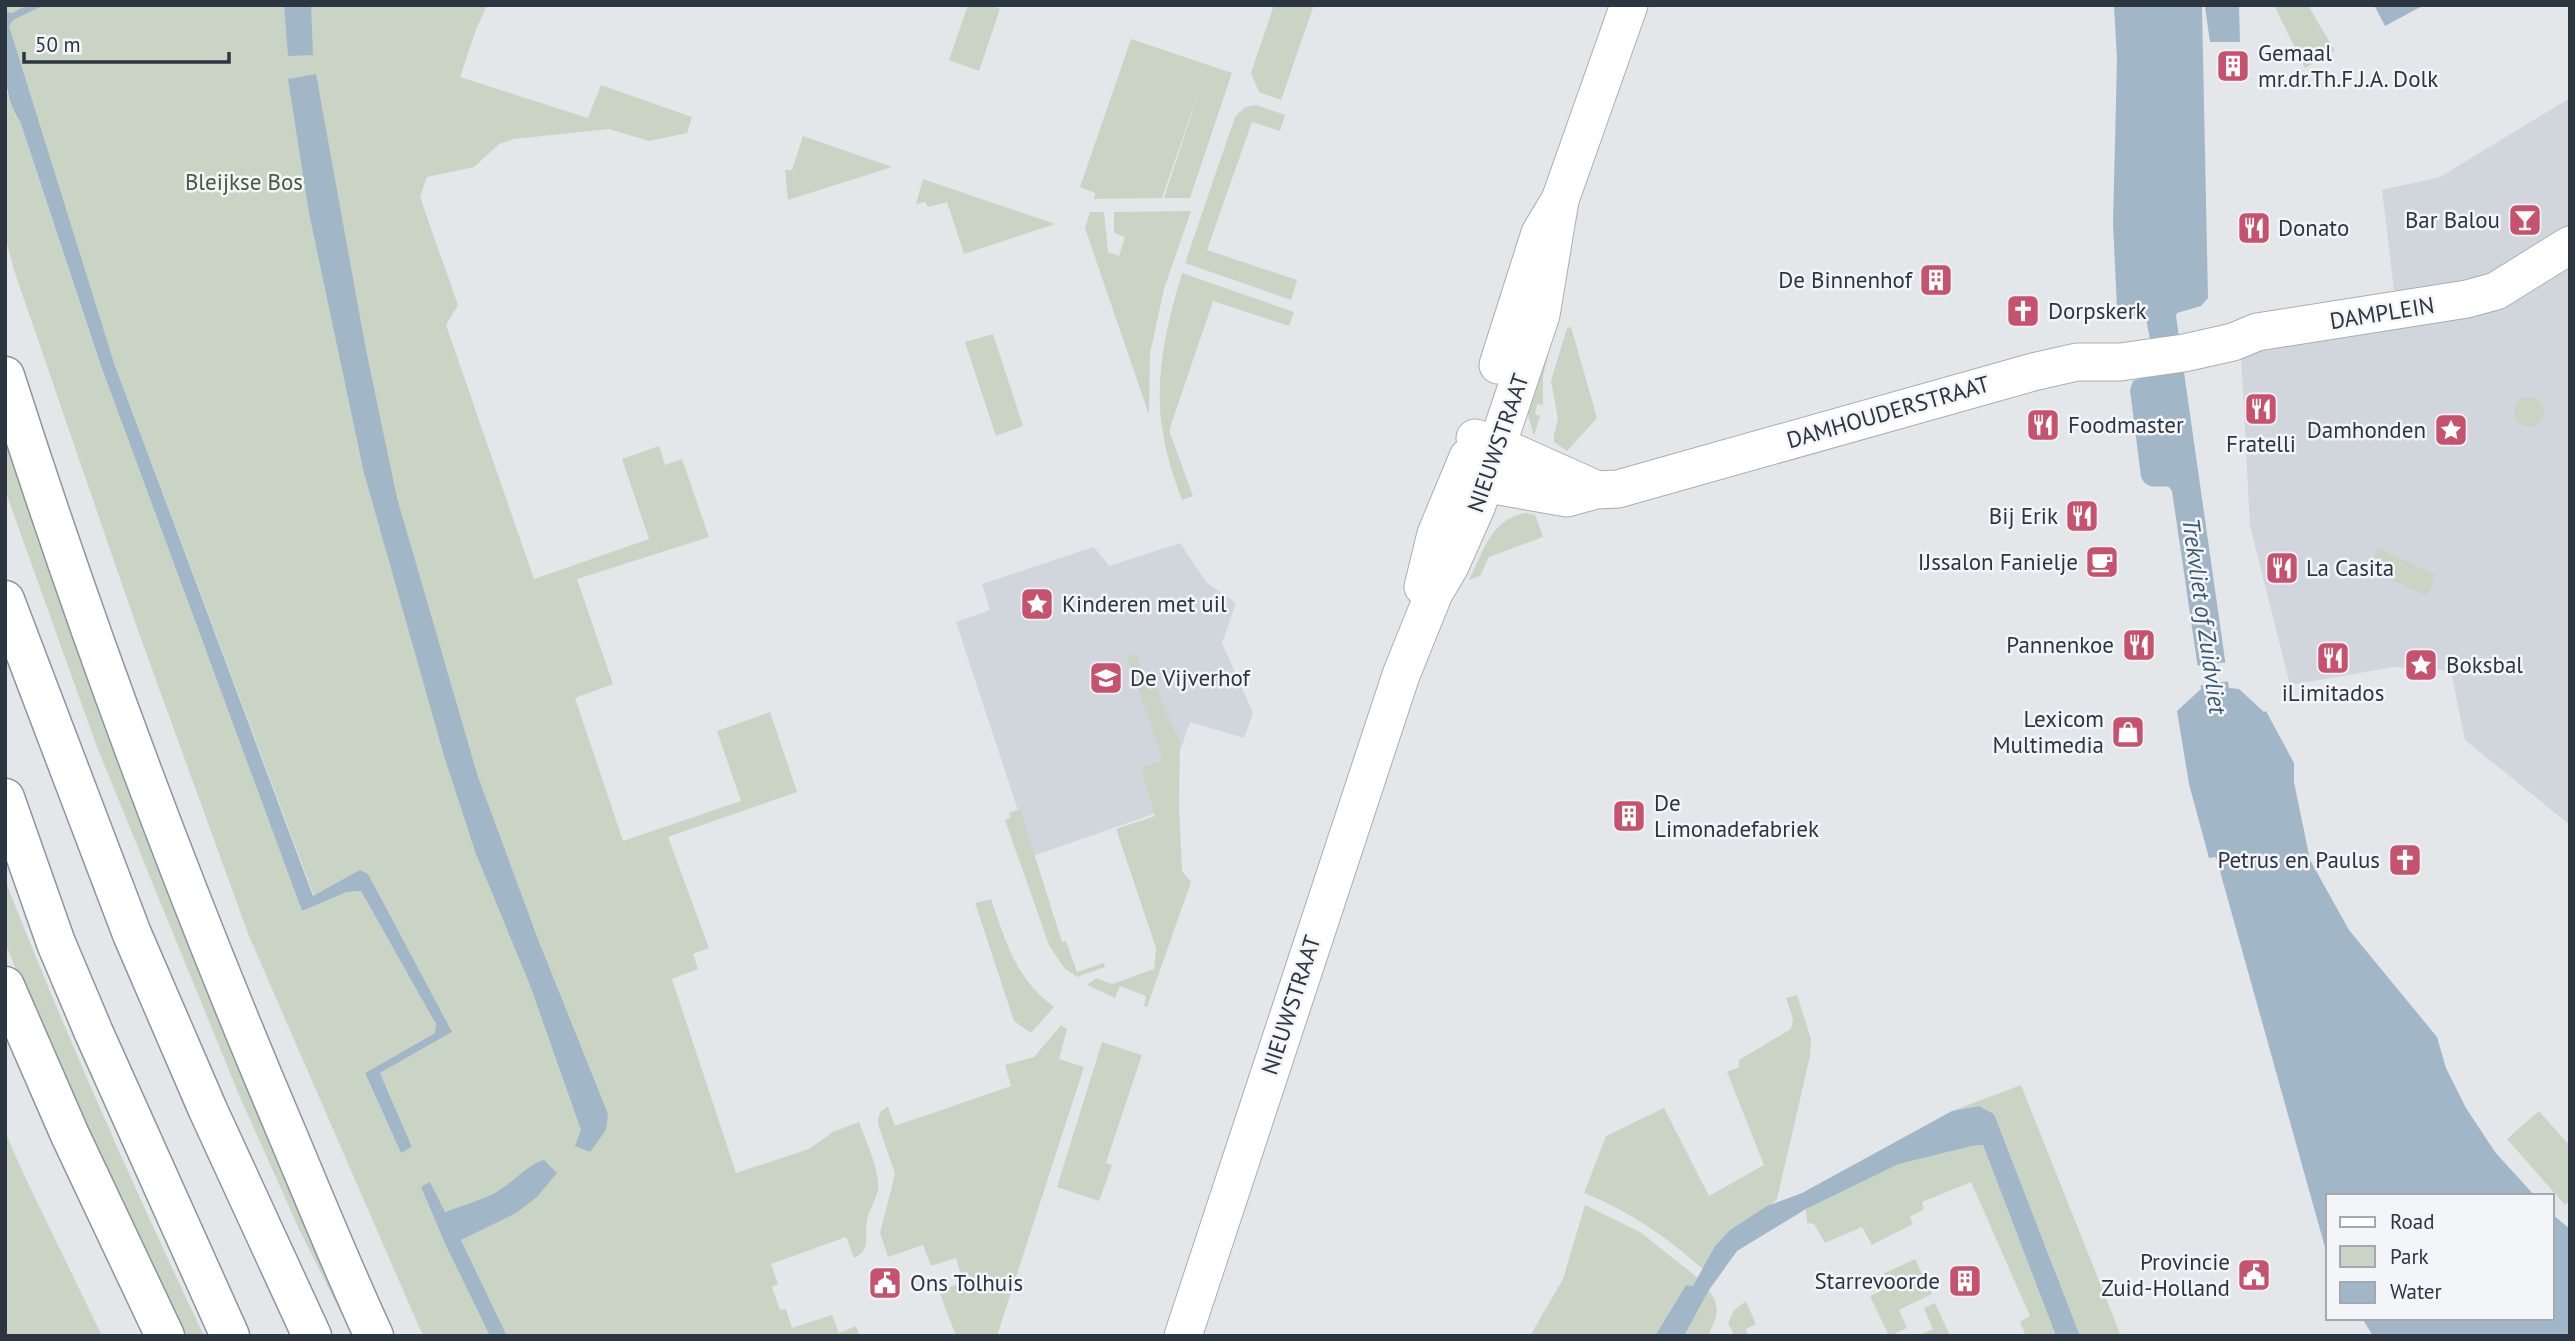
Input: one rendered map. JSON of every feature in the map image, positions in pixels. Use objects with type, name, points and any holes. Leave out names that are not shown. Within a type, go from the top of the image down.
[{"type":"highway","points":[[5,376],[64,551],[187,889],[243,1029],[374,1336]]},
{"type":"highway","points":[[5,600],[132,934],[208,1110],[312,1336]]},
{"type":"highway","points":[[5,798],[57,943],[94,1033],[230,1336]]},
{"type":"highway","points":[[5,986],[70,1135],[165,1336]]},
{"type":"street","name":"NIEUWSTRAAT","points":[[1183,1336],[1401,675],[1434,593],[1473,518],[1472,481],[1486,441],[1540,233],[1560,200],[1629,5]]},
{"type":"street","name":"DAMPLEIN","points":[[2167,356],[2233,342],[2257,332],[2477,297],[2496,291],[2570,245]]},
{"type":"street","name":"DAMHOUDERSTRAAT","points":[[1472,481],[1567,498],[1596,490],[1624,488],[2033,372],[2077,362],[2120,362],[2167,356]]},
{"type":"street","points":[[1486,441],[1596,490]]},
{"type":"shaded area","points":[[2570,98],[2570,825],[2465,740],[2451,671],[2394,667],[2290,685],[2250,526],[2241,355],[2398,323],[2382,190],[2440,177]]},
{"type":"shaded area","name":"De Vijverhof","points":[[1180,543],[1207,583],[1236,603],[1222,643],[1253,713],[1244,738],[1190,722],[1159,812],[1033,856],[956,622],[990,610],[982,584],[1094,547],[1109,566]]},
{"type":"green space","name":"Bleijkse Bos","points":[[5,5],[487,5],[460,77],[588,118],[601,85],[692,117],[687,133],[649,141],[609,129],[514,139],[499,144],[474,167],[427,177],[420,197],[458,305],[446,325],[534,579],[649,539],[622,459],[659,446],[665,465],[682,459],[709,537],[577,579],[613,684],[575,698],[623,841],[741,801],[717,731],[770,712],[797,792],[668,837],[709,948],[693,954],[698,969],[672,979],[736,1173],[809,1149],[833,1132],[859,1122],[875,1165],[878,1183],[877,1194],[867,1220],[863,1251],[854,1258],[846,1237],[771,1264],[778,1284],[772,1287],[780,1310],[786,1309],[792,1328],[832,1315],[839,1333],[856,1326],[860,1336],[507,1336],[461,1240],[465,1238],[452,1210],[445,1212],[421,1187],[446,1246],[490,1336],[423,1336],[249,936],[136,625],[14,270],[5,236],[5,86],[15,115],[20,121],[101,366],[302,911],[347,892],[361,891],[437,1025],[435,1033],[365,1073],[401,1153],[412,1147],[380,1073],[452,1032],[362,875],[314,896],[114,363],[5,20]]},
{"type":"green space","points":[[968,5],[988,5],[1000,9],[979,71],[949,60]]},
{"type":"green space","points":[[1274,5],[1314,5],[1281,100],[1259,92],[1251,73]]},
{"type":"green space","points":[[2274,5],[2308,5],[2335,51],[2305,68]]},
{"type":"green space","points":[[1131,39],[1232,73],[1190,198],[1164,198],[1202,81],[1162,198],[1094,199],[1095,193],[1080,187]]},
{"type":"green space","points":[[1256,105],[1285,115],[1280,131],[1252,122],[1207,250],[1297,280],[1291,300],[1185,263],[1235,117],[1245,107]]},
{"type":"green space","points":[[803,136],[892,167],[788,200],[785,170],[792,170]]},
{"type":"green space","points":[[923,179],[1055,224],[964,254],[947,202],[928,207],[925,202],[916,204]]},
{"type":"green space","points":[[1191,211],[1164,289],[1150,354],[1149,415],[1085,228],[1090,212],[1104,212],[1108,252],[1119,256],[1125,237],[1114,233],[1114,212]]},
{"type":"green space","points":[[1182,273],[1294,312],[1289,326],[1213,301],[1170,428],[1193,496],[1182,500],[1164,441],[1160,393],[1163,352]]},
{"type":"green space","points":[[1571,327],[1597,418],[1567,451],[1554,442],[1558,419],[1551,381],[1567,328]]},
{"type":"green space","points":[[993,334],[1023,426],[996,436],[965,342]]},
{"type":"green space","points":[[1540,354],[1548,356],[1543,376],[1543,405],[1537,404],[1535,414],[1540,416],[1534,436],[1526,408]]},
{"type":"green space","points":[[2529,397],[2539,402],[2544,412],[2539,422],[2529,427],[2519,422],[2514,412],[2519,402]]},
{"type":"green space","points":[[5,422],[347,1314],[342,1315],[300,1231],[239,1095],[97,747],[5,490]]},
{"type":"green space","points":[[1526,513],[1535,515],[1543,537],[1489,557],[1480,576],[1469,580],[1496,529],[1514,516]]},
{"type":"green space","points":[[2378,548],[2436,575],[2427,596],[2367,569]]},
{"type":"green space","points":[[1136,654],[1147,685],[1155,682],[1180,741],[1182,871],[1191,882],[1147,1007],[1144,1006],[1146,996],[1120,986],[1115,998],[1087,985],[1096,978],[1112,984],[1154,969],[1156,948],[1116,829],[1155,816],[1141,768],[1163,760],[1127,657]]},
{"type":"green space","points":[[1020,809],[1062,942],[1066,941],[1077,972],[1104,963],[1105,967],[1077,977],[1065,969],[1049,945],[1005,820],[1010,818],[1009,813]]},
{"type":"green space","points":[[5,880],[101,1110],[204,1336],[183,1336],[39,1025],[5,943]]},
{"type":"green space","points":[[991,899],[1007,944],[1021,971],[1041,996],[1054,1007],[1031,1033],[1014,1021],[975,903]]},
{"type":"green space","points":[[1797,995],[1811,1039],[1810,1056],[1777,1199],[1703,1269],[1647,1226],[1584,1193],[1606,1136],[1664,1108],[1709,1196],[1764,1165],[1727,1072],[1739,1067],[1739,1060],[1791,1029],[1793,1019],[1786,998]]},
{"type":"green space","points":[[1061,1025],[1067,1029],[1059,1059],[1084,1067],[997,1336],[956,1336],[939,1291],[963,1282],[956,1258],[931,1266],[923,1245],[888,1257],[880,1233],[895,1174],[878,1124],[879,1115],[888,1107],[895,1126],[1011,1086],[1005,1065],[1034,1057]]},
{"type":"green space","points":[[1102,1042],[1142,1055],[1106,1163],[1112,1165],[1099,1201],[1057,1187]]},
{"type":"green space","points":[[2021,1085],[2121,1336],[2080,1336],[1994,1114],[1979,1106],[1952,1111]]},
{"type":"green space","points":[[2539,1111],[2570,1146],[2570,1201],[2565,1205],[2507,1139]]},
{"type":"green space","points":[[5,1132],[24,1175],[102,1336],[5,1336]]},
{"type":"green space","points":[[1983,1145],[2056,1336],[2026,1336],[2020,1322],[2030,1316],[1971,1182],[1922,1202],[1924,1209],[1910,1217],[1913,1224],[1872,1245],[1862,1227],[1825,1243],[1814,1224],[1807,1223],[1806,1209],[1899,1164]]},
{"type":"green space","points":[[1585,1205],[1640,1232],[1698,1278],[1693,1286],[1686,1285],[1655,1336],[1530,1336],[1563,1279]]},
{"type":"green space","points":[[1915,1259],[1932,1294],[1899,1310],[1907,1328],[1889,1336],[1870,1296],[1889,1287],[1883,1274]]},
{"type":"green space","points":[[1709,1290],[1716,1303],[1717,1313],[1708,1336],[1684,1336]]},
{"type":"green space","points":[[1746,1301],[1756,1324],[1746,1329],[1749,1336],[1734,1336],[1728,1323],[1734,1310]]},
{"type":"green space","points":[[1935,1303],[1950,1336],[1918,1336],[1933,1329],[1924,1308]]},
{"type":"water","points":[[28,5],[44,5],[13,20],[9,26],[114,363],[313,896],[360,870],[368,874],[452,1032],[380,1073],[412,1147],[401,1153],[365,1073],[435,1033],[436,1024],[361,891],[347,892],[302,911],[101,366],[20,121],[9,97],[4,54],[5,12],[12,13]]},
{"type":"water","points":[[284,5],[311,5],[313,55],[288,56]]},
{"type":"water","name":"Trekvliet of Zuidvliet","points":[[2114,5],[2239,5],[2240,42],[2210,42],[2205,7],[2202,7],[2208,298],[2201,306],[2177,313],[2176,316],[2229,688],[2239,689],[2266,711],[2294,763],[2294,782],[2310,860],[2349,930],[2437,1037],[2446,1068],[2466,1108],[2495,1152],[2533,1194],[2326,1194],[2326,1251],[2216,857],[2209,858],[2189,784],[2177,711],[2201,689],[2172,491],[2169,487],[2150,486],[2141,477],[2130,390],[2133,381],[2151,375],[2151,344],[2146,319],[2127,315],[2117,308],[2113,223],[2117,59]]},
{"type":"water","points":[[2374,5],[2424,5],[2385,26]]},
{"type":"water","points":[[316,74],[366,350],[397,498],[478,777],[539,942],[608,1114],[606,1130],[590,1152],[575,1146],[581,1130],[530,985],[476,854],[445,759],[364,473],[309,213],[288,79]]},
{"type":"water","points":[[1979,1106],[1994,1114],[2080,1336],[2056,1336],[1983,1145],[1899,1164],[1806,1209],[1737,1251],[1709,1290],[1684,1336],[1655,1336],[1686,1285],[1693,1286],[1715,1246],[1730,1230],[1767,1206],[1802,1193],[1952,1111]]},
{"type":"water","points":[[544,1160],[557,1173],[537,1197],[516,1213],[461,1240],[507,1336],[490,1336],[446,1246],[421,1187],[430,1182],[445,1212],[493,1194]]},
{"type":"water","points":[[2554,1216],[2570,1229],[2570,1336],[2373,1336],[2363,1320],[2554,1320]]},
{"type":"pier","points":[[2228,662],[2230,681],[2197,686],[2194,666]]},
{"type":"place","name":"Gemaal mr.dr.Th.F.J.A. Dolk","points":[[2233,66]]},
{"type":"place","name":"Bar Balou","points":[[2525,220]]},
{"type":"place","name":"Donato","points":[[2254,228]]},
{"type":"place","name":"De Binnenhof","points":[[1936,280]]},
{"type":"place","name":"Dorpskerk","points":[[2023,311]]},
{"type":"place","name":"Fratelli","points":[[2261,409]]},
{"type":"place","name":"Foodmaster","points":[[2043,425]]},
{"type":"place","name":"Damhonden","points":[[2451,430]]},
{"type":"place","name":"Bij Erik","points":[[2082,516]]},
{"type":"place","name":"IJssalon Fanielje","points":[[2102,562]]},
{"type":"place","name":"La Casita","points":[[2282,568]]},
{"type":"place","name":"Kinderen met uil","points":[[1037,604]]},
{"type":"place","name":"Pannenkoe","points":[[2139,645]]},
{"type":"place","name":"iLimitados","points":[[2333,658]]},
{"type":"place","name":"Boksbal","points":[[2421,665]]},
{"type":"place","name":"De Vijverhof","points":[[1106,678]]},
{"type":"place","name":"Lexicom Multimedia","points":[[2128,732]]},
{"type":"place","name":"De Limonadefabriek","points":[[1629,816]]},
{"type":"place","name":"Petrus en Paulus","points":[[2405,860]]},
{"type":"place","name":"Provincie Zuid-Holland","points":[[2254,1275]]},
{"type":"place","name":"Starrevoorde","points":[[1965,1281]]},
{"type":"place","name":"Ons Tolhuis","points":[[885,1283]]}]
